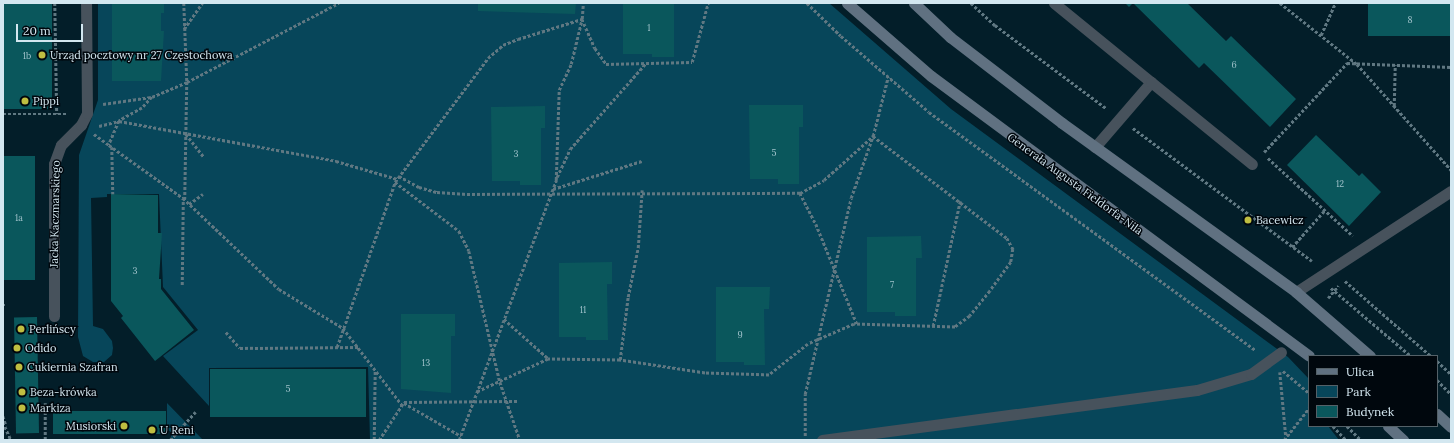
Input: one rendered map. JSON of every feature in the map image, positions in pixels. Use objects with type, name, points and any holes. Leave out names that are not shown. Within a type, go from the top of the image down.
[{"type":"main road","name":"Generała Augusta Fieldorfa-Nila","points":[[847,3],[937,80],[1308,355]]},
{"type":"main road","points":[[914,3],[950,37],[1095,147],[1296,292],[1369,355]]},
{"type":"main road","points":[[1438,415],[1451,427]]},
{"type":"main road","points":[[1389,427],[1403,440]]},
{"type":"street","name":"Jacka Kaczmarskiego","points":[[54,316],[54,164],[61,145],[86,128],[86,3]]},
{"type":"street","points":[[1054,3],[1252,164]]},
{"type":"street","points":[[1095,147],[1151,82]]},
{"type":"street","points":[[1296,292],[1451,191]]},
{"type":"street","points":[[822,440],[1197,390],[1251,374],[1271,362],[1281,352]]},
{"type":"path","points":[[55,3],[57,114]]},
{"type":"path","points":[[182,285],[187,82],[184,3]]},
{"type":"path","points":[[184,29],[202,3]]},
{"type":"path","points":[[86,128],[119,121],[142,108],[152,97],[187,82],[339,3]]},
{"type":"path","points":[[556,180],[560,90],[571,64],[582,19],[583,3]]},
{"type":"path","points":[[582,19],[595,48],[606,64],[692,62],[708,3]]},
{"type":"path","points":[[807,3],[888,77],[929,112],[1271,362]]},
{"type":"path","points":[[971,3],[995,25],[1110,112]]},
{"type":"path","points":[[1280,3],[1356,64],[1451,170]]},
{"type":"path","points":[[1321,35],[1335,3]]},
{"type":"path","points":[[337,348],[394,182],[400,176],[473,75],[503,45],[582,19]]},
{"type":"path","points":[[459,440],[552,189],[570,149],[646,63]]},
{"type":"path","points":[[1364,247],[1263,153],[1347,63],[1451,67]]},
{"type":"path","points":[[1394,106],[1395,65]]},
{"type":"path","points":[[805,440],[805,394],[835,270],[850,198],[873,136],[888,77]]},
{"type":"path","points":[[3,114],[57,114],[86,128],[184,199],[279,289],[343,328],[375,371],[403,404],[461,436]]},
{"type":"path","points":[[119,121],[336,161],[397,179]]},
{"type":"path","points":[[113,194],[111,146],[119,121]]},
{"type":"path","points":[[1128,125],[1292,248],[1309,260],[1330,269],[1430,355]]},
{"type":"path","points":[[186,134],[204,157]]},
{"type":"path","points":[[400,176],[419,186],[437,192],[551,194],[642,192],[800,193],[824,180],[873,136]]},
{"type":"path","points":[[478,392],[549,360],[620,360],[705,373],[770,375],[818,339],[857,324],[955,327],[970,316],[1011,262],[1013,249],[1007,238],[873,136]]},
{"type":"path","points":[[552,189],[642,161]]},
{"type":"path","points":[[394,182],[459,231],[469,251],[492,353],[505,401],[520,440]]},
{"type":"path","points":[[620,360],[628,297],[638,248],[642,192]]},
{"type":"path","points":[[800,193],[816,224],[857,324]]},
{"type":"path","points":[[189,204],[204,194]]},
{"type":"path","points":[[932,326],[960,201]]},
{"type":"path","points":[[1292,248],[1324,210]]},
{"type":"path","points":[[1309,260],[1318,278],[1410,355]]},
{"type":"path","points":[[1325,301],[1344,280]]},
{"type":"path","points":[[504,319],[549,360]]},
{"type":"path","points":[[226,332],[240,348],[358,348]]},
{"type":"path","points":[[1438,362],[1451,374]]},
{"type":"path","points":[[1285,438],[1282,376],[1278,367],[1308,391]]},
{"type":"path","points":[[374,440],[375,371]]},
{"type":"path","points":[[1438,381],[1451,394]]},
{"type":"path","points":[[403,404],[518,401]]},
{"type":"path","points":[[45,403],[45,440]]},
{"type":"path","points":[[379,440],[403,404]]},
{"type":"path","points":[[1285,438],[1308,409]]},
{"type":"path","points":[[170,440],[195,412]]},
{"type":"path","points":[[3,416],[12,440]]},
{"type":"path","points":[[3,422],[7,427]]},
{"type":"path","points":[[1334,427],[1346,440]]},
{"type":"path","points":[[1348,427],[1361,440]]},
{"type":"green space","points":[[98,3],[829,3],[951,109],[1288,357],[1308,378],[1308,427],[1329,427],[1339,440],[370,440],[368,367],[209,368],[209,406],[163,356],[198,330],[163,287],[159,194],[107,194],[107,197],[91,198],[93,326],[103,329],[112,341],[113,348],[112,355],[104,362],[93,362],[83,356],[78,337],[79,155],[98,100]]},
{"type":"green space","points":[[167,403],[203,440],[171,440],[171,432],[167,429]]},
{"type":"building","points":[[3,3],[52,3],[52,109],[3,109]]},
{"type":"building","points":[[112,3],[164,3],[164,13],[161,13],[161,31],[164,31],[161,81],[112,81]]},
{"type":"building","points":[[478,3],[576,3],[575,14],[478,11]]},
{"type":"building","points":[[623,3],[674,3],[674,57],[652,57],[652,54],[623,54]]},
{"type":"building","points":[[1125,3],[1133,3],[1129,7]]},
{"type":"building","points":[[1133,3],[1187,3],[1226,41],[1231,36],[1296,99],[1270,127],[1204,63],[1199,68]]},
{"type":"building","points":[[1368,3],[1451,3],[1451,36],[1368,36]]},
{"type":"building","points":[[749,105],[803,105],[803,127],[799,127],[799,184],[778,184],[778,179],[750,179]]},
{"type":"building","points":[[545,106],[545,128],[541,128],[541,185],[520,185],[520,181],[492,181],[491,107]]},
{"type":"building","points":[[1316,135],[1359,176],[1362,173],[1381,192],[1349,226],[1287,165]]},
{"type":"building","points":[[3,156],[35,156],[35,280],[3,280]]},
{"type":"building","points":[[111,194],[158,195],[158,233],[162,233],[159,279],[161,279],[161,289],[194,330],[155,361],[121,318],[123,316],[111,301]]},
{"type":"building","points":[[921,236],[922,258],[916,258],[916,316],[895,316],[895,312],[867,312],[867,237]]},
{"type":"building","points":[[612,262],[612,284],[607,284],[608,340],[586,340],[586,337],[559,337],[559,263]]},
{"type":"building","points":[[716,287],[770,287],[769,309],[764,309],[765,365],[744,365],[744,362],[716,362]]},
{"type":"building","points":[[401,314],[455,314],[455,336],[451,336],[451,393],[401,389]]},
{"type":"building","points":[[14,317],[37,317],[39,433],[16,433]]},
{"type":"building","points":[[210,369],[366,369],[366,417],[210,417]]},
{"type":"building","points":[[53,411],[166,411],[166,434],[53,434]]},
{"type":"place","name":"Urząd pocztowy nr 27 Częstochowa","points":[[42,55]]},
{"type":"place","name":"Pippi","points":[[25,101]]},
{"type":"place","name":"Bacewicz","points":[[1248,220]]},
{"type":"place","name":"Perlińscy","points":[[21,329]]},
{"type":"place","name":"Odido","points":[[17,348]]},
{"type":"place","name":"Cukiernia Szafran","points":[[19,367]]},
{"type":"place","name":"Beza-krówka","points":[[22,392]]},
{"type":"place","name":"Markiza","points":[[22,408]]},
{"type":"place","name":"Musiorski","points":[[124,426]]},
{"type":"place","name":"U Reni","points":[[152,430]]}]
